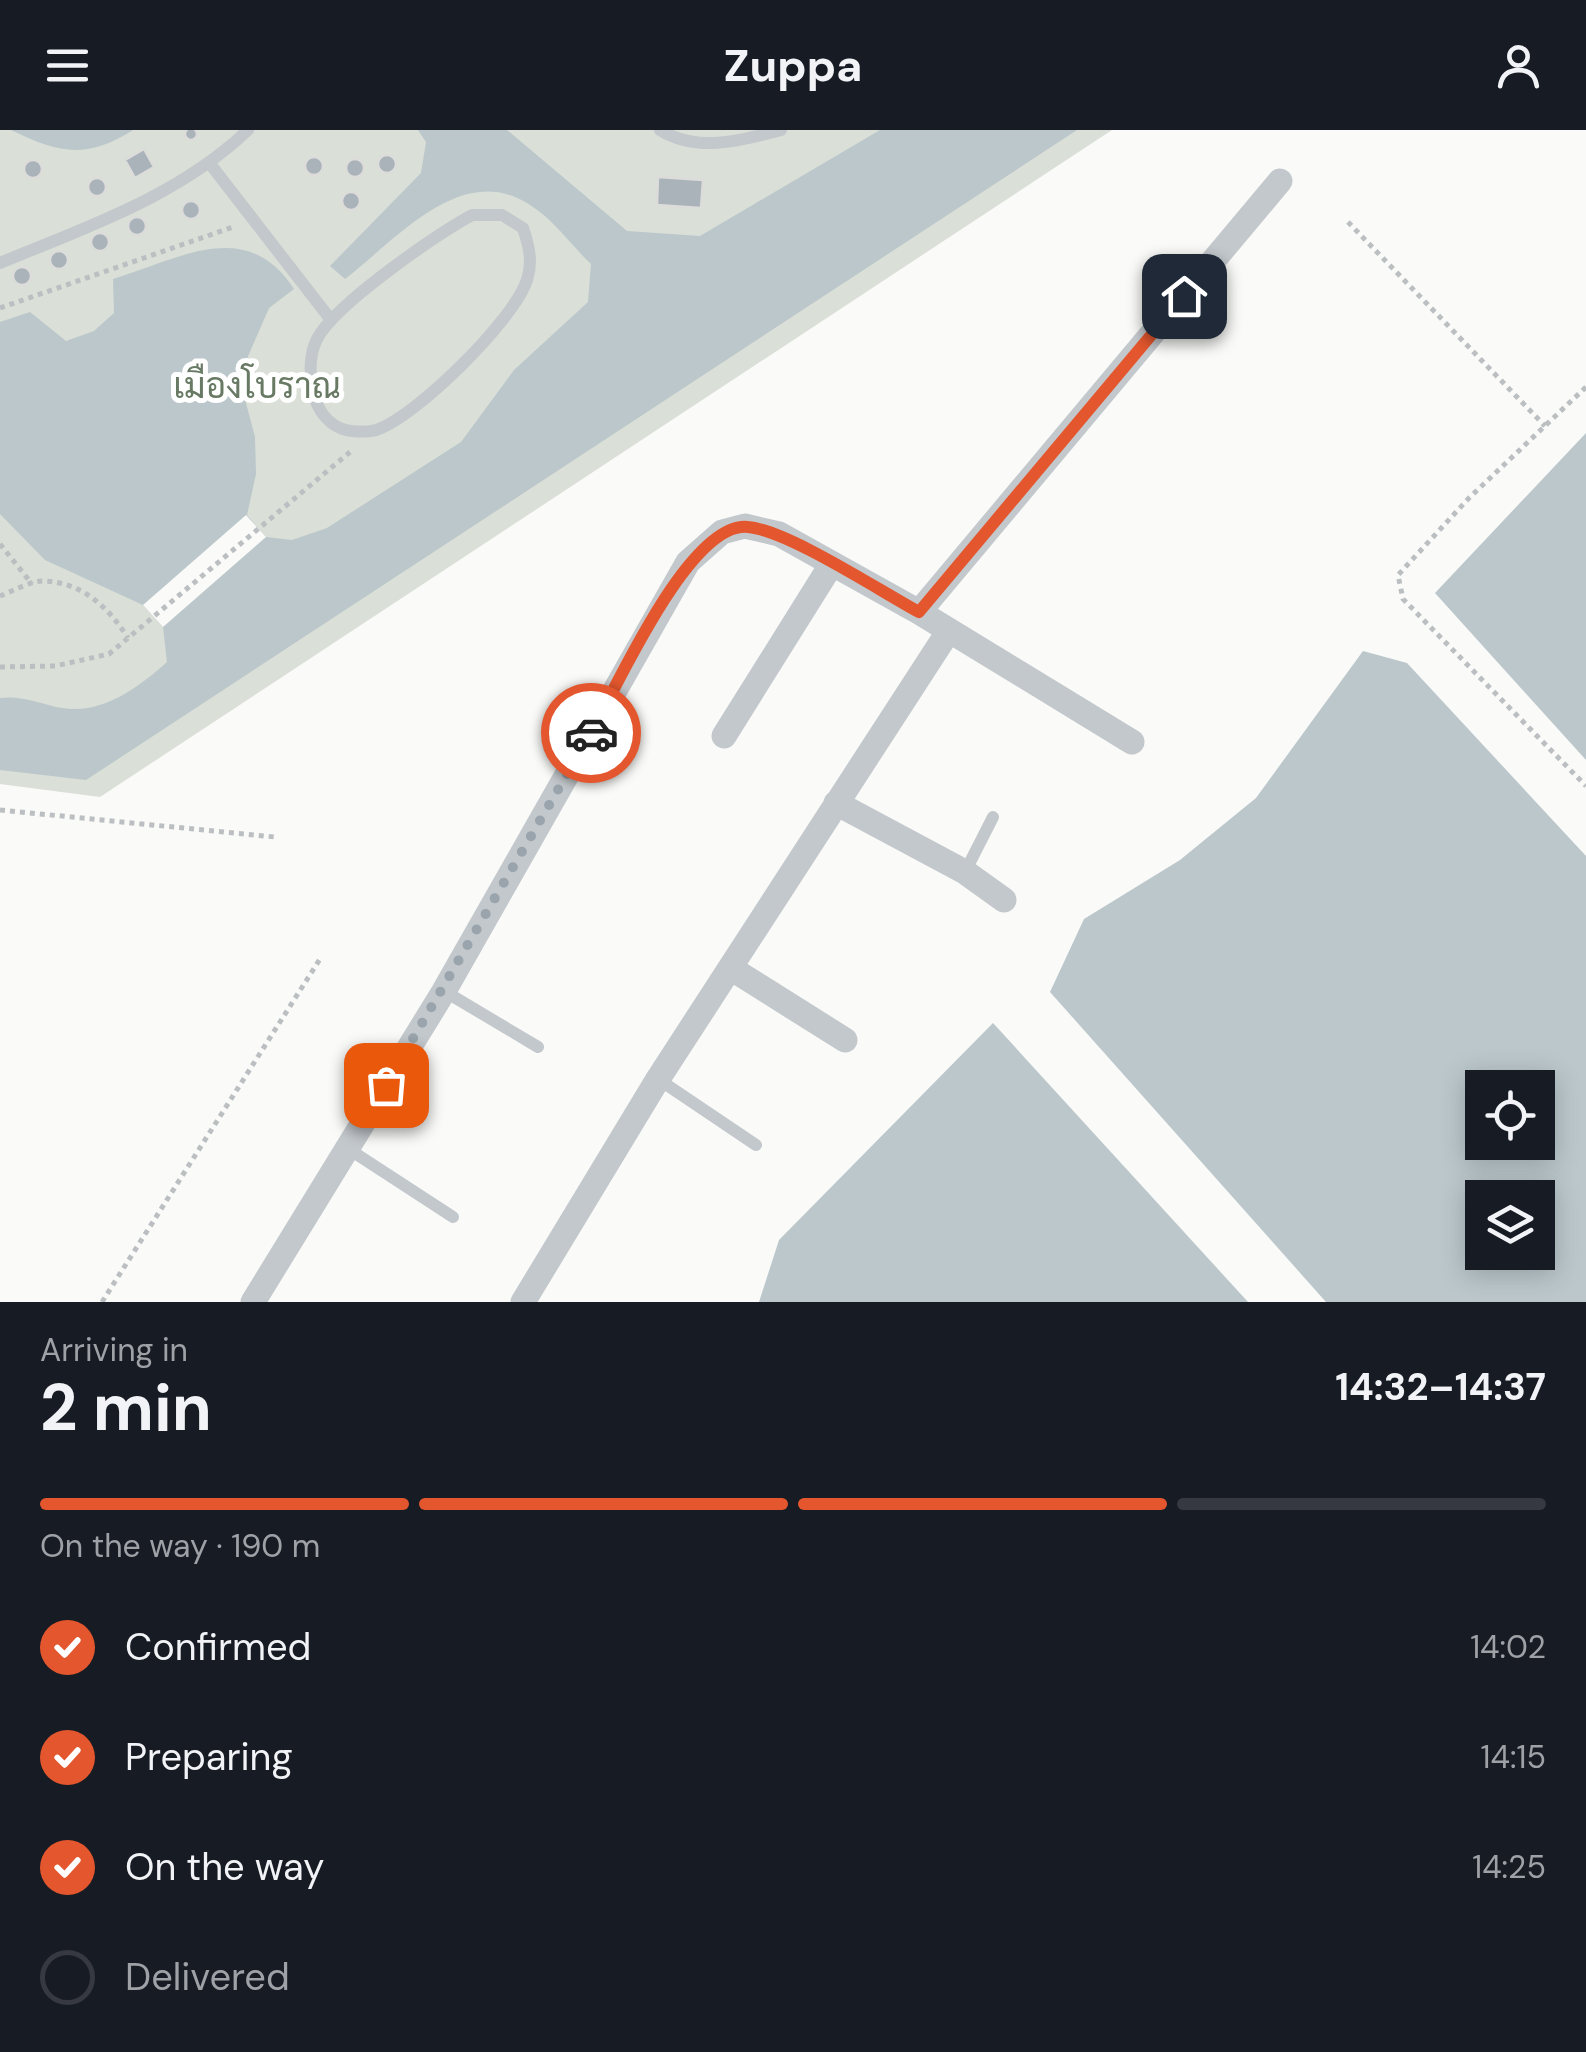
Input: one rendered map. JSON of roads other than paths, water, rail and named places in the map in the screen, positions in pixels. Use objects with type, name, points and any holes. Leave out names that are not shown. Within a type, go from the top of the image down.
[{"type":"street","points":[[919,612],[1280,181]]},
{"type":"street","points":[[253,1302],[444,991],[688,562],[722,532],[745,526],[779,534],[919,612],[1132,742]]},
{"type":"street","points":[[724,736],[831,565]]},
{"type":"street","points":[[523,1302],[658,1078],[948,632]]},
{"type":"street","points":[[836,803],[965,872],[1004,900]]},
{"type":"street","points":[[732,969],[845,1040]]},
{"type":"lane","points":[[0,263],[130,208],[210,166],[248,130]]},
{"type":"lane","points":[[660,130],[679,142],[720,144],[780,130]]},
{"type":"lane","points":[[210,166],[331,320]]},
{"type":"lane","points":[[472,215],[502,215],[523,228],[531,252],[527,281],[510,310],[458,367],[407,412],[375,431],[344,430],[320,413],[310,379],[315,342],[331,320],[440,233],[472,215]]},
{"type":"lane","points":[[965,872],[993,817]]},
{"type":"lane","points":[[444,991],[538,1047]]},
{"type":"lane","points":[[658,1078],[756,1144]]},
{"type":"lane","points":[[348,1148],[453,1217]]},
{"type":"park label","name":"เมืองโบราณ","points":[[257,386]]}]
